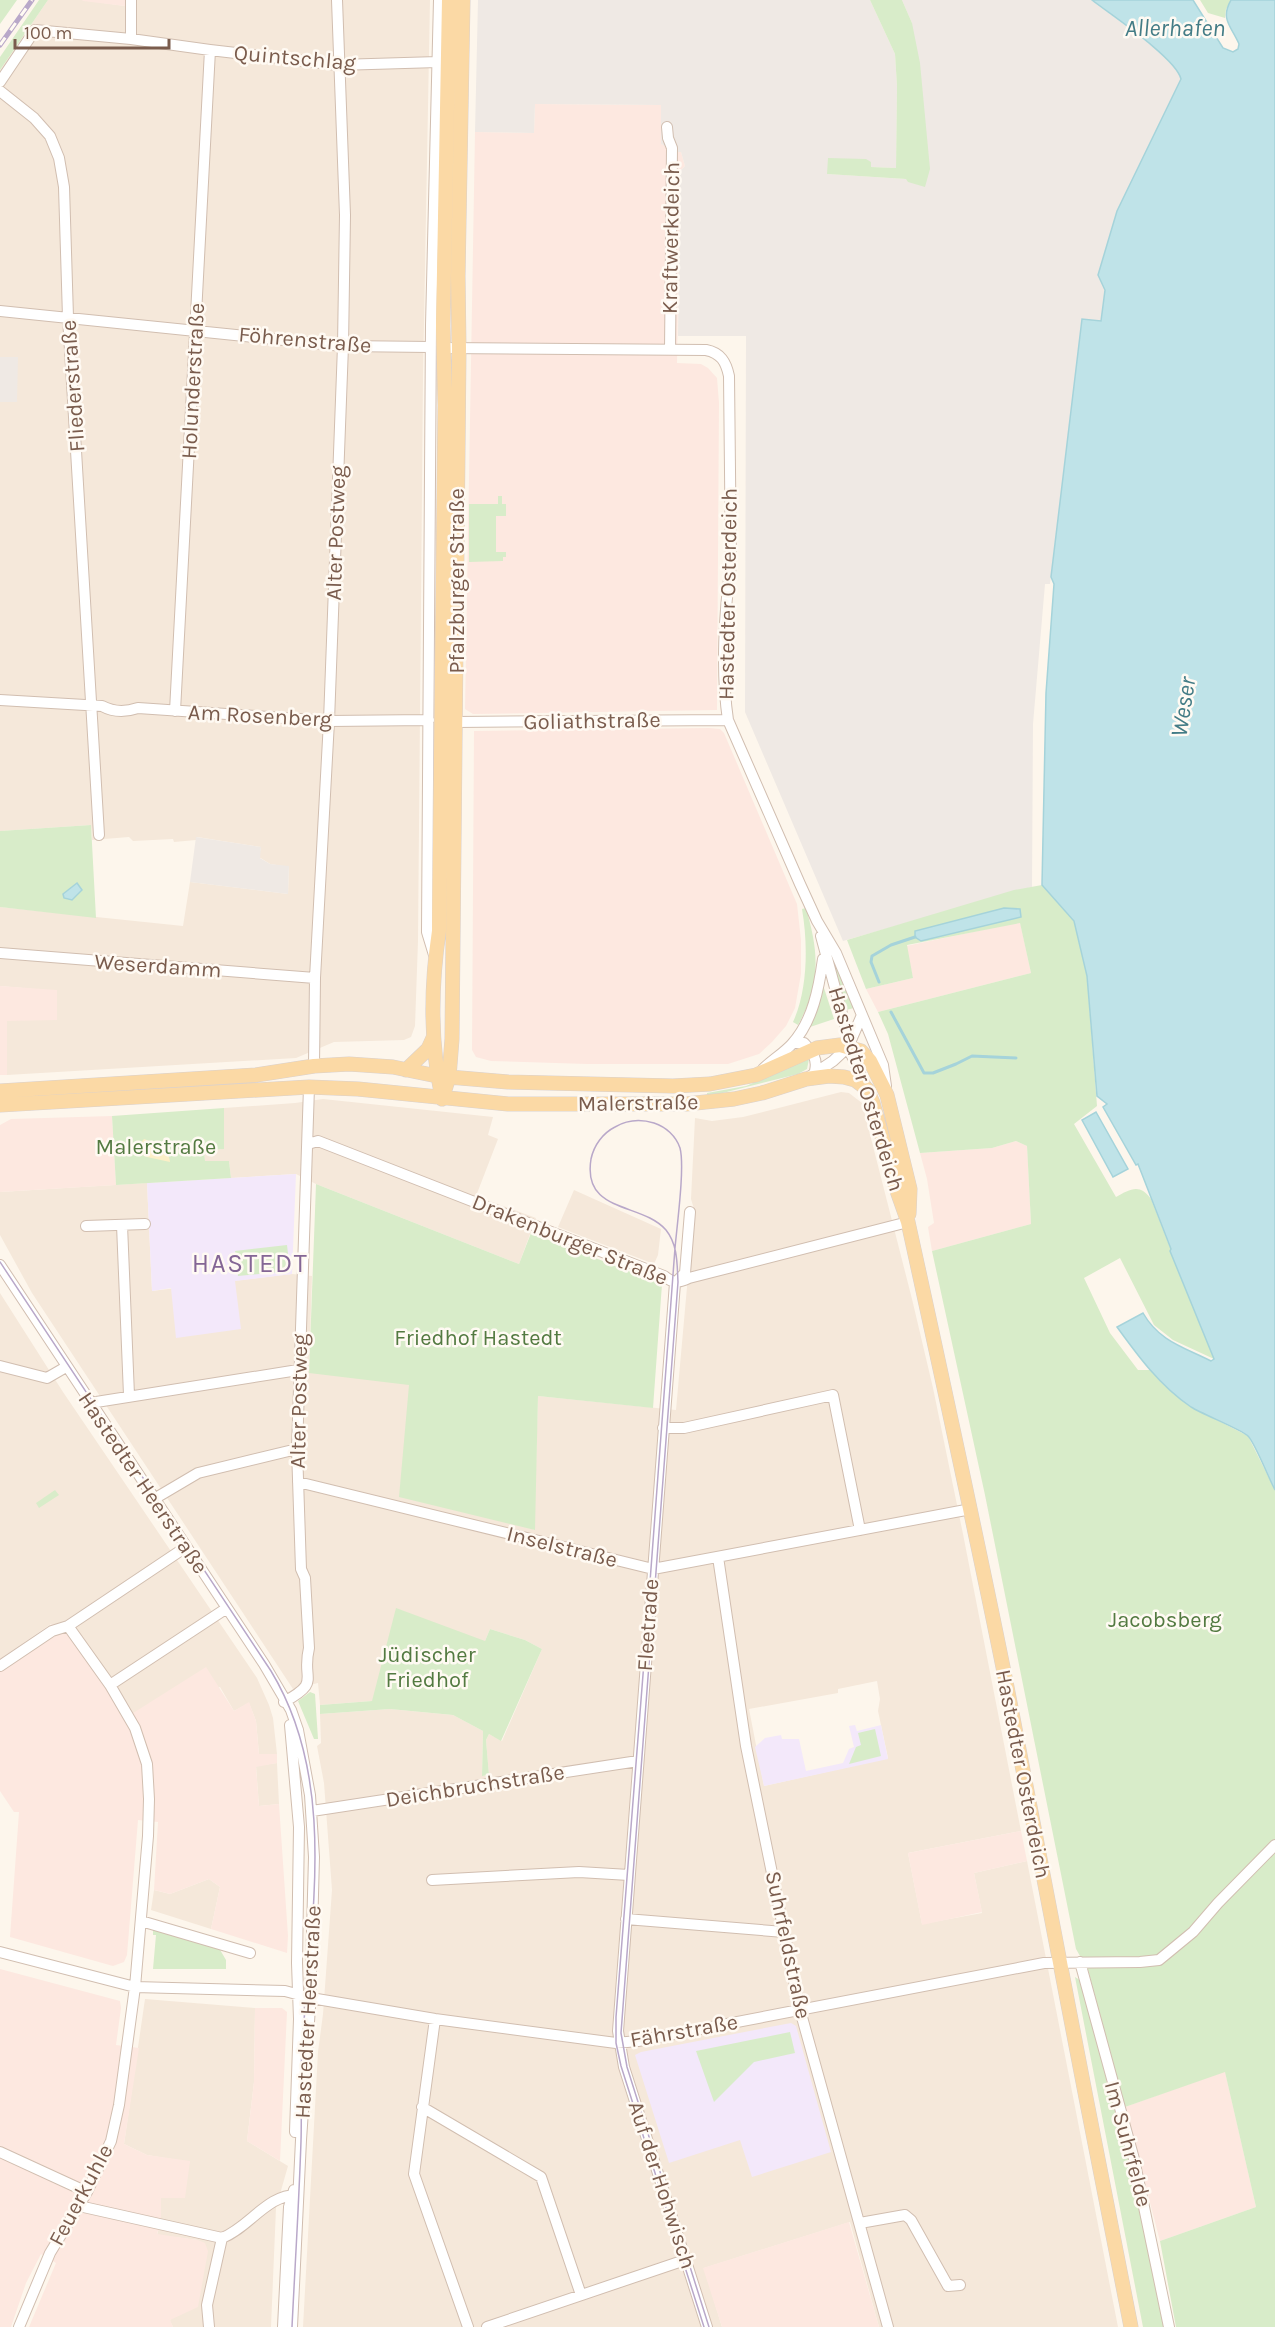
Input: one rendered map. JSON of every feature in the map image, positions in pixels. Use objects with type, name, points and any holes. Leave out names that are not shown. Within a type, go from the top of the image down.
[{"type":"main road","name":"Pfalzburger Straße","points":[[443,1077],[433,1038],[435,959],[440,931],[445,417],[437,348],[449,0]]},
{"type":"main road","name":"Pfalzburger Straße","points":[[442,1099],[443,1077],[452,1039],[458,276],[463,0]]},
{"type":"main road","points":[[406,1070],[428,1049],[433,1038]]},
{"type":"main road","name":"Malerstraße","points":[[0,1091],[256,1076],[314,1066],[360,1065],[443,1077],[508,1082],[673,1086],[720,1082],[756,1075],[828,1045],[848,1047]]},
{"type":"main road","points":[[848,1047],[861,1051],[870,1060],[887,1095]]},
{"type":"main road","name":"Malerstraße","points":[[0,1105],[309,1087],[358,1089],[508,1104],[700,1104],[762,1094],[810,1075],[839,1076],[855,1080],[867,1089]]},
{"type":"main road","name":"Hastedter Osterdeich","points":[[867,1089],[908,1222],[970,1509],[1131,2327]]},
{"type":"main road","name":"Hastedter Osterdeich","points":[[887,1095],[910,1189],[908,1222]]},
{"type":"street","points":[[131,0],[131,39]]},
{"type":"street","name":"Alter Postweg","points":[[314,1066],[315,978],[329,721],[343,346],[345,215],[337,0]]},
{"type":"street","name":"Pfalzburger Straße","points":[[435,959],[427,932],[437,348],[439,0]]},
{"type":"street","name":"Quintschlag","points":[[0,82],[35,30],[131,39],[338,65],[438,62]]},
{"type":"street","name":"Holunderstraße","points":[[175,711],[210,50]]},
{"type":"street","name":"Fliederstraße","points":[[0,91],[34,118],[50,136],[59,158],[64,187],[68,317],[93,705]]},
{"type":"street","name":"Kraftwerkdeich","points":[[667,127],[672,148],[670,350]]},
{"type":"street","name":"Föhrenstraße","points":[[0,311],[343,346],[706,350],[715,352],[722,358]]},
{"type":"street","name":"Hastedter Osterdeich","points":[[722,358],[727,365],[729,376],[731,565],[727,592],[728,720],[817,921],[836,953],[883,1065],[887,1095]]},
{"type":"street","name":"Am Rosenberg","points":[[0,700],[93,705],[110,710],[129,711],[138,708],[329,721],[429,720]]},
{"type":"street","points":[[93,705],[99,835]]},
{"type":"street","name":"Goliathstraße","points":[[456,722],[728,720]]},
{"type":"street","name":"Hastedter Osterdeich","points":[[817,921],[848,1036],[848,1047],[867,1089]]},
{"type":"street","name":"Weserdamm","points":[[0,953],[315,978]]},
{"type":"street","name":"Malerstraße","points":[[756,1075],[793,1043],[805,1024],[814,1004],[823,959],[826,955]]},
{"type":"street","name":"Malerstraße","points":[[810,1075],[832,1062],[848,1047],[862,1015]]},
{"type":"street","points":[[793,1043],[804,1043],[811,1051],[816,1061],[810,1075]]},
{"type":"street","name":"Alter Postweg","points":[[284,1702],[304,1691],[308,1685],[309,1648],[305,1578],[301,1569],[297,1449],[309,1087]]},
{"type":"street","name":"Drakenburger Straße","points":[[308,1144],[313,1141],[322,1142],[664,1276],[675,1283],[908,1222]]},
{"type":"street","name":"Fleetrade","points":[[619,2043],[618,2018],[675,1283],[685,1273],[690,1212]]},
{"type":"street","points":[[86,1227],[145,1224]]},
{"type":"street","points":[[122,1225],[129,1395]]},
{"type":"street","name":"Hastedter Heerstraße","points":[[0,1265],[264,1664],[284,1702],[291,1710],[304,1754],[312,1811],[315,1883],[305,1996],[292,2327]]},
{"type":"street","points":[[0,1366],[47,1378],[66,1367]]},
{"type":"street","points":[[90,1403],[298,1370]]},
{"type":"street","points":[[663,1428],[684,1428],[833,1395],[860,1530]]},
{"type":"street","points":[[154,1499],[198,1473],[297,1449]]},
{"type":"street","name":"Inselstraße","points":[[298,1482],[653,1569],[970,1509]]},
{"type":"street","points":[[0,1666],[52,1632],[68,1626],[186,1547]]},
{"type":"street","name":"Suhrfeldstraße","points":[[718,1557],[746,1746],[800,2010],[888,2327]]},
{"type":"street","points":[[110,1685],[227,1608]]},
{"type":"street","name":"Feuerkuhle","points":[[19,2327],[50,2253],[87,2192],[111,2141],[119,2105],[135,1987],[141,1921],[149,1799],[147,1764],[135,1728],[110,1685],[68,1626]]},
{"type":"street","name":"Hastedter Heerstraße","points":[[284,1702],[292,1737],[299,1827],[297,1963],[305,1996]]},
{"type":"street","name":"Deichbruchstraße","points":[[312,1811],[638,1761]]},
{"type":"street","name":"Fährstraße","points":[[0,1952],[135,1987],[285,1991],[435,2019],[619,2043],[1044,1963],[1140,1962],[1159,1959],[1194,1932],[1218,1903],[1275,1845]]},
{"type":"street","points":[[432,1880],[579,1872],[629,1875]]},
{"type":"street","points":[[626,1919],[784,1932]]},
{"type":"street","points":[[141,1921],[250,1953]]},
{"type":"street","name":"Im Suhrfelde","points":[[1080,1962],[1134,2159],[1169,2327]]},
{"type":"street","points":[[435,2019],[414,2174],[468,2327]]},
{"type":"street","name":"Auf der Hohwisch","points":[[619,2043],[624,2067],[707,2327]]},
{"type":"street","points":[[422,2106],[541,2176],[581,2295]]},
{"type":"street","points":[[0,2152],[87,2192]]},
{"type":"street","points":[[79,2206],[222,2238],[233,2234],[282,2196],[296,2195]]},
{"type":"street","name":"Hastedter Heerstraße","points":[[283,2327],[289,2207],[296,2195]]},
{"type":"street","points":[[860,2223],[905,2215],[911,2220],[948,2286],[960,2285]]},
{"type":"street","points":[[209,2327],[207,2305],[222,2238]]},
{"type":"street","points":[[487,2327],[685,2260]]},
{"type":"shaded area","points":[[48,0],[82,0],[125,6],[125,0],[430,0],[423,377],[418,941],[415,1026],[411,1037],[404,1040],[334,1042],[296,1058],[7,1075],[7,1020],[57,991],[0,986],[0,907],[183,926],[190,882],[288,894],[289,867],[270,864],[259,857],[261,847],[197,837],[196,840],[174,842],[173,839],[133,841],[129,837],[92,840],[91,825],[0,831],[0,70]]},
{"type":"shaded area","points":[[125,0],[125,6],[83,1]]},
{"type":"shaded area","points":[[478,0],[870,0],[895,54],[896,168],[871,167],[827,174],[906,179],[912,23],[902,0],[1092,0],[1165,56],[1180,75],[1180,84],[1117,211],[1098,275],[1105,289],[1101,321],[1082,319],[1050,584],[1045,584],[1033,724],[1032,887],[843,941],[745,712],[746,336],[678,336],[680,171],[685,166],[681,152],[669,152],[669,148],[661,144],[661,105],[535,104],[534,133],[475,132]]},
{"type":"shaded area","points":[[535,104],[661,105],[661,144],[681,152],[685,166],[680,171],[677,363],[701,364],[708,368],[717,378],[719,403],[717,710],[473,714],[465,709],[475,132],[534,133]]},
{"type":"shaded area","points":[[0,357],[18,357],[17,402],[0,402]]},
{"type":"shaded area","points":[[720,729],[724,733],[797,904],[801,940],[801,974],[795,1008],[786,1026],[759,1054],[728,1064],[587,1064],[491,1061],[476,1057],[472,1050],[474,731]]},
{"type":"shaded area","points":[[196,837],[261,847],[260,858],[270,864],[289,866],[288,894],[190,882]]},
{"type":"shaded area","points":[[1020,922],[1031,973],[878,1012],[866,989],[913,978],[906,946]]},
{"type":"shaded area","points":[[0,986],[57,990],[57,1020],[7,1021],[7,1075],[0,1075]]},
{"type":"shaded area","points":[[841,1092],[849,1093],[862,1103],[933,1388],[1021,1831],[908,1853],[922,1924],[982,1913],[974,1873],[1027,1861],[1118,2327],[879,2327],[850,2222],[704,2268],[722,2327],[303,2327],[318,2052],[332,1890],[324,1783],[317,1746],[321,1743],[320,1714],[390,1709],[453,1715],[483,1731],[482,1776],[489,1775],[486,1740],[489,1734],[502,1741],[542,1649],[525,1640],[490,1629],[485,1641],[372,1701],[320,1705],[318,1683],[293,1689],[32,1293],[0,1235],[0,1192],[147,1183],[152,1291],[292,1274],[312,1276],[309,1372],[409,1384],[534,1530],[538,1396],[676,1410],[694,1209],[691,1199],[695,1118],[712,1121],[743,1117]],"holes":[[[877,1681],[880,1699],[878,1711],[888,1758],[764,1786],[749,1709],[838,1693],[838,1689]]]},
{"type":"shaded area","points":[[323,1099],[493,1117],[488,1135],[498,1139],[476,1196],[536,1218],[519,1264],[296,1174],[231,1178],[229,1161],[205,1162],[204,1150],[224,1149],[224,1108]]},
{"type":"shaded area","points":[[112,1116],[116,1185],[0,1192],[0,1125],[11,1119]]},
{"type":"shaded area","points":[[1016,1141],[1027,1146],[1031,1224],[932,1251],[928,1227],[934,1223],[920,1153],[992,1148]]},
{"type":"shaded area","points":[[296,1174],[292,1274],[235,1281],[241,1329],[176,1338],[171,1288],[152,1291],[147,1183]]},
{"type":"shaded area","points":[[574,1190],[661,1229],[658,1255],[654,1264],[558,1227]]},
{"type":"shaded area","points":[[0,1293],[63,1392],[257,1678],[273,1718],[277,1754],[259,1754],[256,1721],[249,1703],[234,1711],[220,1687],[130,1715],[51,1624],[0,1659]]},
{"type":"shaded area","points":[[52,1624],[69,1625],[130,1715],[206,1667],[234,1711],[249,1702],[256,1721],[259,1754],[277,1754],[277,1763],[256,1767],[259,1806],[279,1804],[288,1936],[287,1953],[211,1929],[220,1887],[209,1879],[170,1894],[154,1890],[158,1822],[138,1820],[127,1955],[124,1962],[113,1966],[10,1937],[19,1812],[14,1812],[0,1791],[0,1659]]},
{"type":"shaded area","points":[[855,1725],[857,1731],[881,1725],[888,1759],[764,1786],[755,1747],[765,1738],[781,1735],[782,1739],[799,1739],[806,1771],[843,1763],[849,1749],[854,1747],[849,1726]]},
{"type":"shaded area","points":[[277,1763],[279,1804],[259,1806],[256,1766]]},
{"type":"shaded area","points":[[1021,1831],[1027,1861],[974,1873],[982,1912],[922,1925],[908,1853]]},
{"type":"shaded area","points":[[209,1879],[220,1887],[211,1929],[151,1910],[154,1890],[170,1894]]},
{"type":"shaded area","points":[[0,1969],[120,2001],[116,2045],[139,2048],[124,2144],[147,2155],[190,2161],[185,2198],[161,2198],[161,2220],[157,2234],[198,2240],[205,2243],[208,2251],[198,2307],[170,2320],[173,2327],[29,2327],[56,2263],[41,2254],[26,2283],[11,2327],[0,2327]]},
{"type":"shaded area","points":[[145,1999],[255,2008],[254,2082],[247,2141],[288,2166],[276,2208],[271,2327],[173,2327],[170,2321],[198,2240],[157,2235],[161,2220],[161,2197],[190,2162],[147,2155],[124,2144]]},
{"type":"shaded area","points":[[255,2008],[282,2008],[287,2012],[280,2161],[247,2141],[254,2082]]},
{"type":"shaded area","points":[[791,2023],[796,2026],[831,2152],[752,2177],[740,2140],[669,2163],[635,2055]]},
{"type":"shaded area","points":[[1225,2071],[1256,2207],[1160,2241],[1125,2107]]},
{"type":"shaded area","points":[[849,2222],[879,2327],[722,2327],[703,2268]]},
{"type":"green space","points":[[0,0],[17,0],[0,24]]},
{"type":"green space","points":[[39,0],[48,0],[0,70],[0,57]]},
{"type":"green space","points":[[870,0],[902,0],[912,23],[920,63],[930,169],[925,187],[908,182],[906,179],[827,174],[828,158],[866,159],[871,162],[871,167],[896,168],[895,54]]},
{"type":"green space","points":[[1200,0],[1231,0],[1226,9],[1225,18],[1208,13]]},
{"type":"green space","points":[[498,496],[502,496],[502,504],[506,504],[506,516],[496,516],[496,552],[506,552],[506,557],[503,557],[503,561],[469,562],[469,504],[498,504]]},
{"type":"green space","points":[[91,825],[96,918],[0,907],[0,831]]},
{"type":"green space","name":"Jacobsberg","points":[[1042,885],[1074,921],[1087,976],[1097,1106],[1074,1124],[1116,1197],[1130,1190],[1139,1189],[1151,1199],[1214,1359],[1173,1340],[1154,1325],[1120,1258],[1084,1278],[1110,1333],[1138,1370],[1150,1370],[1190,1406],[1248,1436],[1275,1490],[1275,2327],[1176,2327],[1160,2241],[1256,2207],[1225,2072],[1125,2107],[1088,1970],[1076,1949],[985,1495],[932,1251],[1031,1224],[1027,1146],[1016,1141],[992,1148],[920,1153],[888,1034],[878,1012],[1031,973],[1020,923],[907,945],[913,978],[866,989],[847,940],[1014,890]]},
{"type":"green space","points":[[806,908],[813,939],[816,968],[811,995],[798,1025],[793,1022],[804,981],[806,951],[802,909]]},
{"type":"green space","points":[[829,949],[854,1008],[846,1010]]},
{"type":"green space","points":[[823,985],[834,1019],[807,1028]]},
{"type":"green space","points":[[809,1059],[807,1069],[798,1074],[707,1097],[707,1093],[746,1086]]},
{"type":"green space","name":"Malerstraße","points":[[224,1108],[224,1149],[204,1150],[205,1161],[229,1161],[231,1178],[116,1185],[112,1116]]},
{"type":"green space","name":"Friedhof Hastedt","points":[[316,1184],[519,1264],[531,1233],[662,1284],[653,1408],[538,1396],[535,1530],[399,1497],[409,1385],[309,1373]]},
{"type":"green space","points":[[287,1245],[290,1271],[238,1276],[235,1251]]},
{"type":"green space","points":[[55,1490],[59,1495],[39,1508],[36,1503]]},
{"type":"green space","name":"Jüdischer Friedhof","points":[[396,1608],[485,1641],[490,1629],[525,1640],[542,1649],[501,1741],[489,1734],[486,1740],[489,1775],[482,1776],[483,1731],[453,1715],[390,1709],[320,1714],[320,1705],[372,1701]]},
{"type":"green space","points":[[310,1692],[315,1694],[318,1739],[314,1739],[298,1701]]},
{"type":"green space","points":[[875,1729],[881,1756],[849,1764],[856,1747],[861,1745],[858,1733]]},
{"type":"green space","points":[[153,1926],[219,1948],[226,1960],[226,1969],[153,1969],[156,1935],[153,1935]]},
{"type":"green space","points":[[1075,1977],[1083,1982],[1107,2070],[1106,2079],[1116,2114],[1120,2118],[1167,2327],[1143,2327]]},
{"type":"green space","points":[[790,2032],[795,2053],[754,2062],[714,2102],[696,2051]]},
{"type":"sand","points":[[144,1139],[164,1150],[170,1162],[147,1157],[134,1151]]},
{"type":"water","points":[[1092,0],[1193,0],[1223,48],[1233,52],[1238,49],[1239,44],[1227,18],[1226,12],[1231,0],[1275,0],[1275,1490],[1248,1436],[1196,1410],[1169,1390],[1150,1370],[1117,1327],[1143,1313],[1149,1323],[1164,1337],[1211,1361],[1214,1359],[1138,1164],[1136,1165],[1103,1107],[1107,1104],[1097,1096],[1087,976],[1074,921],[1042,885],[1046,693],[1054,584],[1051,577],[1082,319],[1101,321],[1105,290],[1098,275],[1117,211],[1181,79],[1177,70],[1156,49]]},
{"type":"water","points":[[77,883],[82,890],[72,900],[64,898],[63,894]]},
{"type":"water","points":[[1004,908],[1020,909],[1021,917],[921,941],[915,937],[915,931]]},
{"type":"water","points":[[1096,1112],[1128,1169],[1113,1177],[1082,1120]]},
{"type":"waterway","points":[[879,982],[871,962],[872,956],[891,945],[915,937]]},
{"type":"waterway","points":[[891,1012],[924,1073],[933,1073],[972,1056],[1016,1058]]},
{"type":"tram line","points":[[704,2327],[621,2066],[616,2043],[616,2017],[675,1248],[682,1168],[680,1148],[670,1133],[654,1123],[634,1121],[615,1127],[600,1140],[591,1159],[591,1177],[596,1189],[604,1198],[656,1221],[666,1230],[675,1248],[678,1282],[621,2033],[627,2067],[709,2327]]},
{"type":"tram line","points":[[0,1262],[271,1671],[292,1715],[306,1761],[313,1808],[315,1856],[301,2061],[301,2141],[292,2327]]},
{"type":"railway","points":[[0,45],[32,0]]},
{"type":"district","name":"HASTEDT","points":[[250,1263]]},
{"type":"water label","name":"Allerhafen","points":[[1175,28]]},
{"type":"water label","name":"Weser","points":[[1183,707]]}]
